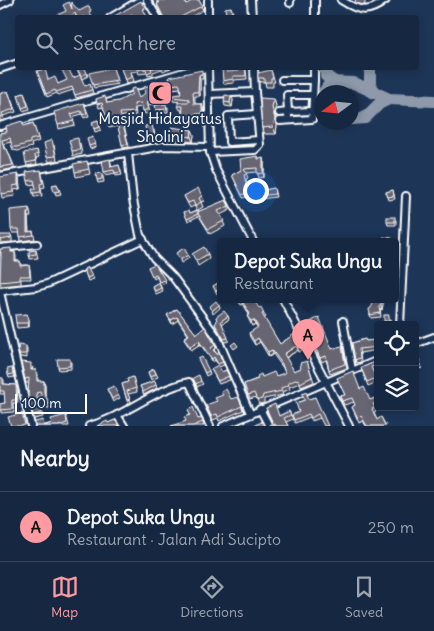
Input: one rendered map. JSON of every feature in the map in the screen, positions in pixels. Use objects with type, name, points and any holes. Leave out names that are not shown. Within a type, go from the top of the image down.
[{"type":"street","points":[[0,5],[10,0]]},
{"type":"street","points":[[115,15],[140,0]]},
{"type":"street","points":[[147,0],[156,15]]},
{"type":"street","points":[[208,0],[208,15]]},
{"type":"street","points":[[251,0],[252,15]]},
{"type":"street","points":[[315,0],[315,15]]},
{"type":"street","points":[[341,0],[352,7],[364,11],[374,9],[386,0]]},
{"type":"street","points":[[0,69],[15,64]]},
{"type":"street","points":[[0,126],[183,70]]},
{"type":"street","points":[[208,70],[210,149],[216,170],[251,238]]},
{"type":"street","points":[[0,176],[162,146],[254,150],[259,147],[254,70]]},
{"type":"street","points":[[280,121],[312,119],[314,70]]},
{"type":"street","points":[[282,80],[314,80]]},
{"type":"street","points":[[209,94],[255,92]]},
{"type":"street","points":[[288,120],[287,95],[313,95]]},
{"type":"street","points":[[279,113],[312,111]]},
{"type":"street","points":[[257,114],[228,116],[229,142],[259,140]]},
{"type":"street","points":[[128,153],[137,226],[143,239],[154,258],[173,277],[217,337],[250,414]]},
{"type":"street","points":[[400,321],[406,196]]},
{"type":"street","points":[[31,426],[0,291],[46,284],[143,239]]},
{"type":"street","points":[[0,248],[37,244]]},
{"type":"street","points":[[285,303],[349,426]]},
{"type":"street","points":[[343,321],[352,370]]},
{"type":"street","points":[[419,343],[434,337]]},
{"type":"street","points":[[223,426],[374,362]]},
{"type":"street","points":[[89,426],[107,421],[148,398],[189,382],[210,426]]},
{"type":"street","points":[[260,409],[269,426]]},
{"type":"street","points":[[117,416],[124,426]]},
{"type":"building","points":[[157,0],[184,0],[186,4],[199,0],[202,6],[185,15],[162,15],[157,4],[159,3]]},
{"type":"building","points":[[141,1],[146,15],[132,14],[116,15]]},
{"type":"building","points":[[69,2],[72,9],[71,2],[79,11],[89,6],[91,15],[76,15],[75,13],[73,15],[57,15],[66,11],[63,5]]},
{"type":"building","points":[[231,7],[232,13],[226,14],[225,8]]},
{"type":"building","points":[[45,70],[48,80],[55,77],[58,84],[67,80],[62,70],[69,70],[73,78],[80,75],[85,86],[90,84],[92,90],[75,95],[72,87],[56,92],[55,90],[46,94],[37,71]]},
{"type":"building","points":[[78,70],[86,70],[87,73],[81,76]]},
{"type":"building","points":[[114,70],[117,81],[93,85],[89,73]]},
{"type":"building","points":[[122,70],[130,70],[132,77],[125,80]]},
{"type":"building","points":[[202,70],[202,74],[199,75],[198,92],[193,92],[194,104],[202,104],[202,114],[194,114],[194,118],[182,116],[183,106],[178,106],[178,102],[189,102],[189,99],[172,97],[172,95],[181,94],[180,86],[179,84],[170,85],[169,77]]},
{"type":"building","points":[[222,70],[226,70],[227,72],[245,70],[246,76],[233,76],[233,79],[223,81]]},
{"type":"building","points":[[271,70],[273,78],[271,78],[271,82],[264,82],[264,78],[258,78],[258,73]]},
{"type":"building","points":[[155,84],[164,85],[163,96],[153,95],[154,100],[147,102],[149,109],[143,111],[141,103],[134,104],[135,112],[120,113],[128,144],[122,145],[117,122],[108,124],[102,103],[97,104],[96,99],[105,96],[107,103],[119,101],[132,94],[131,89],[135,88],[139,98],[145,93],[144,87]]},
{"type":"building","points":[[8,91],[14,109],[2,113],[3,116],[0,117],[0,94]]},
{"type":"building","points":[[24,93],[28,106],[22,108],[18,95]]},
{"type":"building","points":[[225,95],[231,96],[230,103],[224,102]]},
{"type":"building","points":[[260,98],[274,99],[272,107],[275,119],[273,127],[262,128]]},
{"type":"building","points":[[84,103],[87,113],[83,115],[81,111],[71,114],[74,121],[58,125],[54,112]]},
{"type":"building","points":[[166,104],[167,109],[156,110],[155,105]]},
{"type":"building","points":[[98,120],[100,127],[94,129],[92,122]]},
{"type":"building","points":[[22,121],[24,126],[33,123],[38,138],[17,147],[12,147],[10,138],[2,140],[4,149],[7,149],[13,165],[0,167],[0,133],[7,132],[6,126]]},
{"type":"building","points":[[152,125],[155,137],[147,139],[145,126]]},
{"type":"building","points":[[171,127],[192,130],[191,137],[171,134]]},
{"type":"building","points":[[93,137],[95,144],[89,146],[87,139]]},
{"type":"building","points":[[78,138],[80,150],[72,151],[69,140]]},
{"type":"building","points":[[52,140],[56,156],[47,157],[44,143]]},
{"type":"building","points":[[37,150],[38,154],[35,155],[36,161],[26,163],[24,153]]},
{"type":"building","points":[[258,156],[258,159],[263,158],[263,173],[257,174],[257,168],[244,169],[247,174],[244,175],[248,192],[242,195],[232,175],[241,170],[240,159]]},
{"type":"building","points":[[110,159],[111,167],[119,165],[121,172],[115,173],[114,170],[104,172],[102,161]]},
{"type":"building","points":[[87,161],[89,169],[75,172],[73,164]]},
{"type":"building","points":[[41,170],[43,183],[40,184],[41,192],[33,193],[32,189],[36,189],[34,180],[28,181],[26,172]]},
{"type":"building","points":[[102,173],[102,179],[97,180],[96,174]]},
{"type":"building","points":[[18,174],[18,185],[13,186],[13,192],[1,194],[0,177]]},
{"type":"building","points":[[57,184],[59,191],[54,192],[52,185]]},
{"type":"building","points":[[264,187],[265,190],[274,188],[275,194],[259,196],[258,188]]},
{"type":"building","points":[[198,188],[202,196],[199,198],[201,202],[195,206],[193,201],[188,203],[184,196]]},
{"type":"building","points":[[393,190],[394,196],[388,197],[386,192]]},
{"type":"building","points":[[226,200],[229,206],[218,211],[224,221],[208,229],[197,212]]},
{"type":"building","points":[[29,208],[29,213],[27,213],[27,232],[33,231],[34,235],[20,237],[19,229],[11,229],[10,210]]},
{"type":"building","points":[[189,210],[190,213],[198,210],[199,212],[187,219],[184,212]]},
{"type":"building","points":[[387,217],[395,217],[395,222],[387,222]]},
{"type":"building","points":[[0,235],[11,235],[11,238],[0,240]]},
{"type":"building","points":[[204,247],[208,254],[196,261],[192,254]]},
{"type":"building","points":[[11,248],[11,252],[15,252],[15,261],[20,261],[20,266],[29,265],[30,276],[20,276],[20,280],[0,282],[0,249]]},
{"type":"building","points":[[184,248],[188,255],[180,260],[176,253]]},
{"type":"building","points":[[36,250],[36,254],[29,255],[29,251]]},
{"type":"building","points":[[155,264],[165,280],[159,282],[156,274],[152,276],[148,267]]},
{"type":"building","points":[[87,267],[92,276],[87,278],[84,269]]},
{"type":"building","points":[[159,282],[161,288],[155,291],[152,286]]},
{"type":"building","points":[[217,284],[217,290],[216,291],[213,286]]},
{"type":"building","points":[[216,301],[219,305],[212,311],[209,307]]},
{"type":"building","points":[[243,303],[256,303],[259,308],[261,307],[264,313],[262,314],[280,344],[296,333],[302,345],[298,348],[296,346],[284,354],[294,371],[301,368],[300,363],[307,361],[312,377],[300,383],[298,379],[288,383],[289,385],[281,388],[282,391],[263,395],[262,399],[257,400],[254,393],[248,395],[244,384],[258,379],[257,376],[261,374],[262,377],[274,372],[276,376],[285,373],[282,364],[272,350],[268,352],[258,338],[254,341],[249,333],[258,327],[254,320],[251,321],[247,316],[250,314]]},
{"type":"building","points":[[373,303],[381,303],[381,306],[379,306],[380,313],[370,315],[369,309]]},
{"type":"building","points":[[177,309],[196,334],[205,327],[215,345],[211,348],[223,362],[218,364],[214,357],[212,359],[199,341],[190,347],[184,338],[189,335],[177,317],[171,320],[167,315]]},
{"type":"building","points":[[224,311],[228,316],[221,321],[228,338],[224,339],[215,324],[217,321],[216,317]]},
{"type":"building","points":[[27,314],[28,323],[16,323],[15,315]]},
{"type":"building","points":[[384,315],[389,315],[389,321],[384,321]]},
{"type":"building","points":[[319,317],[332,349],[342,346],[345,364],[329,370],[326,356],[320,358],[312,340],[315,338],[308,323]]},
{"type":"building","points":[[365,339],[366,341],[374,340],[374,347],[359,349],[360,358],[355,360],[352,343]]},
{"type":"building","points":[[235,342],[238,346],[234,349],[231,345]]},
{"type":"building","points":[[18,345],[26,346],[26,354],[19,354]]},
{"type":"building","points":[[202,357],[209,371],[205,373],[198,359]]},
{"type":"building","points":[[57,359],[70,359],[70,366],[58,367]]},
{"type":"building","points":[[21,362],[31,363],[31,370],[36,370],[37,381],[44,381],[44,392],[49,403],[45,404],[40,392],[36,393],[41,413],[33,415],[28,395],[29,378],[25,379]]},
{"type":"building","points":[[374,362],[374,366],[371,367],[374,379],[367,382],[361,368]]},
{"type":"building","points":[[218,365],[222,372],[226,370],[229,376],[218,381],[211,369]]},
{"type":"building","points":[[12,368],[13,374],[8,375],[7,369]]},
{"type":"building","points":[[154,369],[156,374],[150,377],[148,372]]},
{"type":"building","points":[[353,371],[360,389],[364,387],[370,400],[374,398],[374,408],[372,409],[377,420],[381,417],[385,425],[367,426],[361,416],[358,419],[352,407],[355,405],[352,398],[342,401],[340,396],[345,395],[337,378]]},
{"type":"building","points":[[199,375],[201,381],[196,384],[193,378]]},
{"type":"building","points":[[133,377],[136,388],[127,391],[130,399],[127,400],[122,384],[128,382],[127,379]]},
{"type":"building","points":[[0,378],[3,378],[3,384],[16,385],[17,400],[12,400],[12,409],[0,410],[0,404],[5,403],[4,391],[0,391]]},
{"type":"building","points":[[155,381],[156,385],[143,392],[140,386]]},
{"type":"building","points":[[114,386],[118,395],[112,399],[107,389]]},
{"type":"building","points":[[226,389],[231,399],[238,397],[242,406],[218,417],[217,414],[211,416],[206,405],[217,401],[215,398],[223,395],[221,392]]},
{"type":"building","points":[[306,392],[309,399],[315,397],[328,426],[324,426],[318,414],[311,418],[309,414],[294,420],[292,415],[299,412],[296,403],[305,400],[302,394]]},
{"type":"building","points":[[275,404],[279,416],[289,411],[291,415],[284,418],[288,426],[276,426],[275,424],[270,426],[272,421],[266,408]]},
{"type":"building","points":[[193,407],[198,419],[201,418],[203,422],[193,426],[171,426],[186,421],[184,417],[190,415],[188,410]]},
{"type":"building","points":[[22,413],[25,425],[11,426],[8,417]]},
{"type":"building","points":[[66,415],[67,423],[58,426],[44,426],[52,423],[51,419]]},
{"type":"building","points":[[43,420],[44,426],[35,426],[35,422]]},
{"type":"building","points":[[115,420],[119,426],[97,426],[107,421],[108,423]]},
{"type":"building","points":[[262,422],[265,426],[252,426]]},
{"type":"taxiway","points":[[326,70],[326,76],[335,82]]},
{"type":"taxiway","points":[[370,70],[370,83],[374,93]]},
{"type":"taxiway","points":[[329,85],[331,82],[354,83],[358,85]]},
{"type":"taxiway","points":[[359,85],[389,99],[434,101]]},
{"type":"taxiway","points":[[359,118],[365,118],[379,104],[389,99]]},
{"type":"place","name":"Masjid Hidayatus Sholini","points":[[160,93]]},
{"type":"place","name":"Depot Suka Ungu","points":[[308,360]]}]
